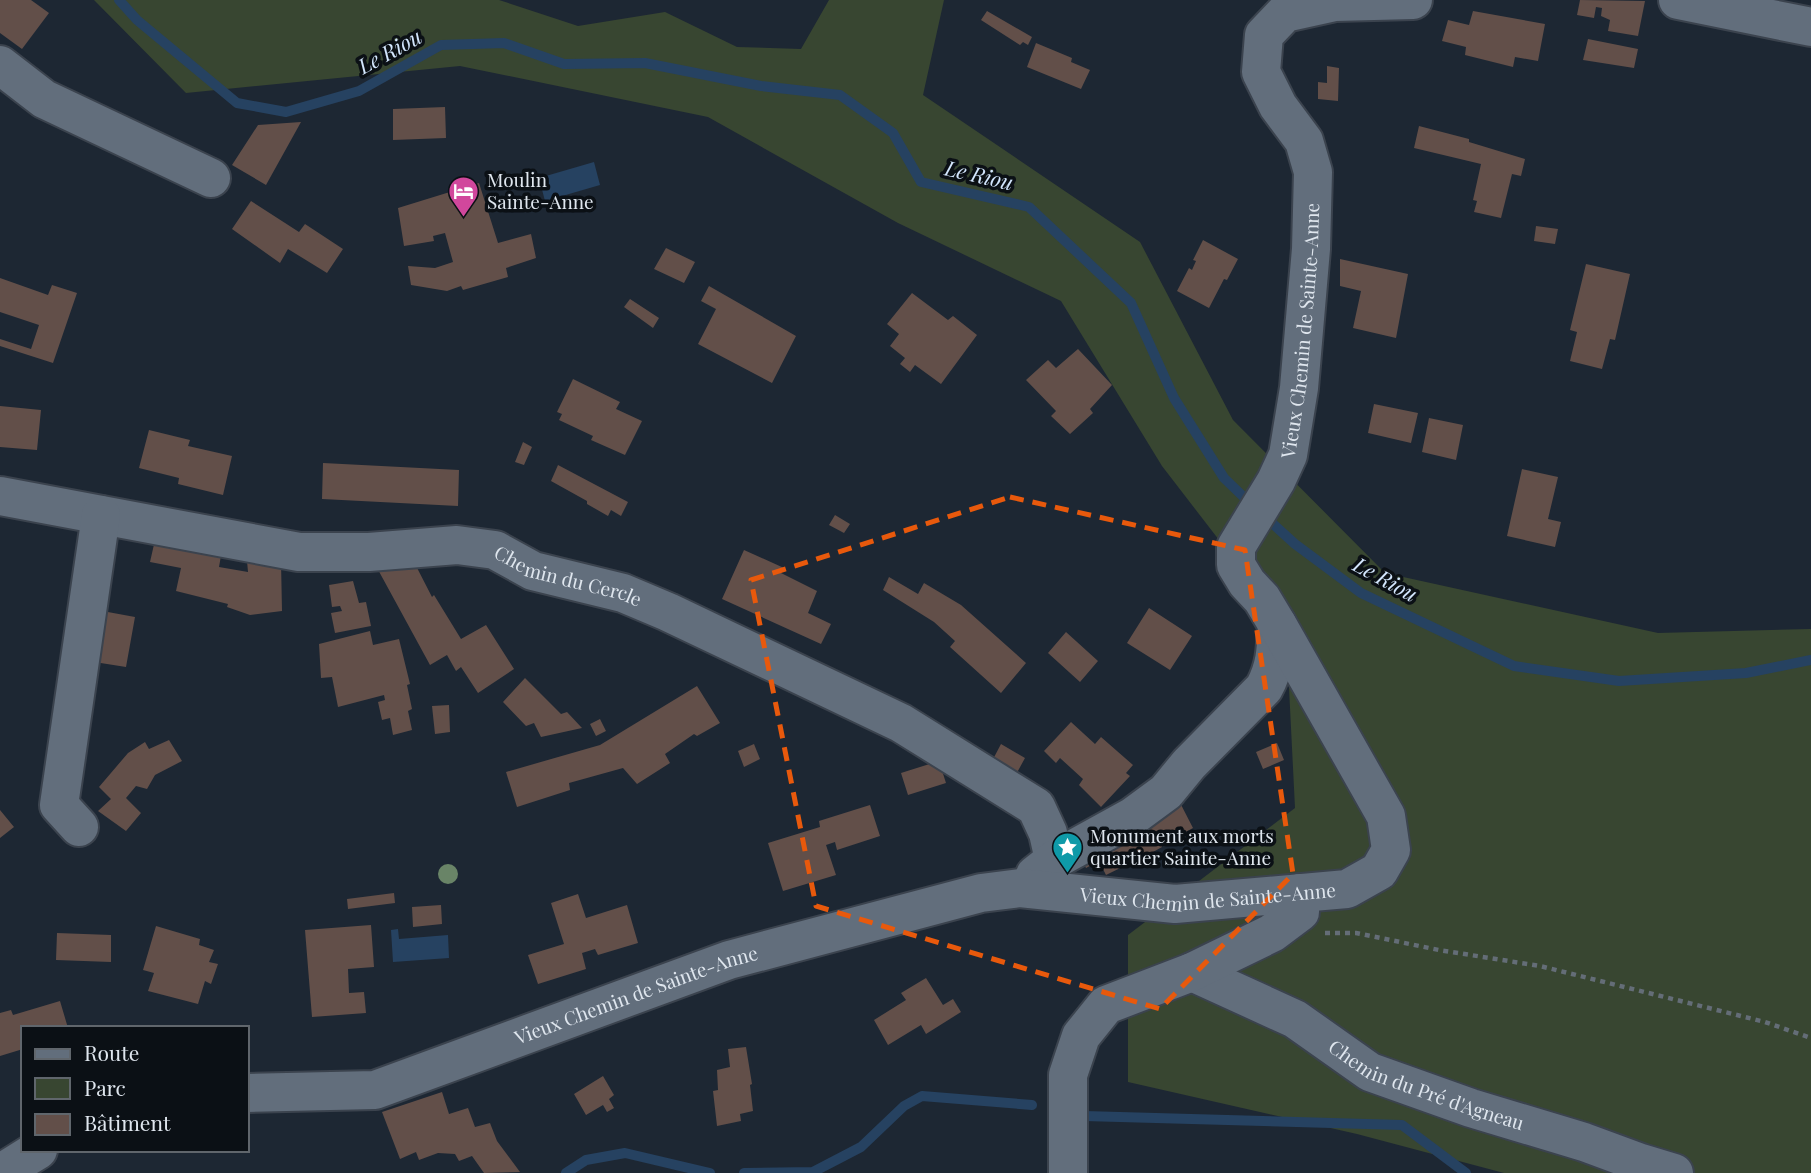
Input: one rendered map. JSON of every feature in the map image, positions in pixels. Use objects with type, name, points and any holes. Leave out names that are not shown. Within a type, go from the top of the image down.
[{"type":"street","name":"Vieux Chemin de Sainte-Anne","points":[[248,1093],[375,1090],[729,960],[981,892],[1020,888],[1175,904],[1347,889],[1379,871],[1391,850],[1386,816],[1277,624],[1236,565],[1236,547],[1276,481],[1288,455],[1299,387],[1311,249],[1313,172],[1304,141],[1278,106],[1261,72],[1264,35],[1285,13],[1335,2],[1413,0]]},
{"type":"street","points":[[1678,0],[1811,27]]},
{"type":"street","points":[[0,65],[44,99],[211,178]]},
{"type":"street","name":"Chemin du Cercle","points":[[0,496],[299,552],[369,552],[457,545],[495,550],[533,571],[623,593],[901,723],[1036,807],[1048,833],[1054,860]]},
{"type":"street","points":[[79,827],[59,805],[101,515]]},
{"type":"street","points":[[1020,888],[1054,860],[1132,817],[1166,792],[1189,764],[1265,688],[1276,657],[1277,624]]},
{"type":"street","points":[[1068,1173],[1068,1075],[1082,1036],[1106,1005],[1192,972],[1272,933],[1300,912],[1300,893]]},
{"type":"street","name":"Chemin du Pré d'Agneau","points":[[1192,972],[1295,1019],[1370,1072],[1471,1108],[1674,1173]]},
{"type":"street","points":[[1,1173],[35,1152]]},
{"type":"path","points":[[1272,933],[1356,933],[1540,966],[1765,1022],[1811,1038]]},
{"type":"highlighted area","points":[[1010,497],[1245,550],[1293,874],[1160,1009],[816,906],[751,580]]},
{"type":"green space","points":[[94,0],[499,0],[578,26],[665,12],[737,47],[801,49],[829,0],[944,0],[923,95],[1140,242],[1233,420],[1385,573],[1658,633],[1811,629],[1811,1173],[1504,1173],[1357,1134],[1128,1082],[1128,935],[1295,808],[1286,627],[1162,466],[1061,301],[898,223],[708,117],[460,66],[186,93]]},
{"type":"water","points":[[594,162],[600,185],[545,201],[539,178]]},
{"type":"water","points":[[398,929],[399,939],[448,935],[449,958],[393,962],[391,930]]},
{"type":"building","points":[[0,0],[31,0],[49,13],[22,49],[0,33]]},
{"type":"building","points":[[1580,0],[1645,1],[1638,36],[1608,31],[1610,20],[1601,16],[1602,8],[1596,7],[1594,18],[1577,15]]},
{"type":"building","points":[[987,11],[1032,37],[1028,45],[1023,42],[1020,45],[981,20]]},
{"type":"building","points":[[1473,11],[1545,24],[1538,61],[1515,57],[1513,67],[1465,55],[1466,47],[1442,41],[1448,20],[1469,25]]},
{"type":"building","points":[[1588,39],[1638,49],[1634,68],[1583,60]]},
{"type":"building","points":[[1036,43],[1072,58],[1071,62],[1090,70],[1081,89],[1027,67]]},
{"type":"building","points":[[1327,66],[1339,68],[1338,101],[1318,99],[1318,82],[1327,83]]},
{"type":"building","points":[[445,107],[446,138],[393,140],[393,109]]},
{"type":"building","points":[[301,122],[266,185],[232,165],[258,125]]},
{"type":"building","points":[[1419,126],[1469,139],[1469,142],[1525,159],[1521,176],[1512,174],[1501,218],[1474,212],[1477,201],[1473,200],[1481,164],[1414,148]]},
{"type":"building","points":[[479,183],[498,243],[531,234],[536,258],[506,268],[508,277],[463,290],[461,286],[447,291],[411,285],[408,266],[435,268],[453,262],[445,233],[433,236],[434,241],[404,246],[398,208]]},
{"type":"building","points":[[251,201],[299,232],[305,224],[343,249],[327,273],[288,249],[280,263],[232,229]]},
{"type":"building","points":[[1536,226],[1558,229],[1555,244],[1534,241]]},
{"type":"building","points":[[1203,240],[1238,259],[1209,308],[1177,291],[1189,268],[1192,270],[1196,261],[1193,260]]},
{"type":"building","points":[[666,248],[695,262],[684,283],[654,269]]},
{"type":"building","points":[[1340,259],[1408,274],[1396,338],[1353,328],[1361,291],[1340,286]]},
{"type":"building","points":[[1586,264],[1630,274],[1615,340],[1610,339],[1602,369],[1570,361],[1577,332],[1570,330]]},
{"type":"building","points":[[0,278],[48,295],[52,285],[77,293],[53,363],[0,346],[0,339],[31,349],[39,325],[0,312]]},
{"type":"building","points":[[709,286],[796,336],[772,383],[698,344],[716,309],[701,301]]},
{"type":"building","points":[[912,293],[948,320],[953,316],[977,335],[941,384],[915,365],[910,372],[900,364],[905,358],[890,346],[899,334],[887,324]]},
{"type":"building","points":[[630,299],[659,318],[653,328],[624,307]]},
{"type":"building","points":[[1078,349],[1112,385],[1090,409],[1093,413],[1070,434],[1051,416],[1056,411],[1026,380],[1048,360],[1056,368]]},
{"type":"building","points":[[573,379],[620,402],[616,409],[642,421],[625,455],[591,440],[593,436],[559,420],[562,414],[557,412]]},
{"type":"building","points":[[1374,404],[1418,413],[1411,443],[1368,433]]},
{"type":"building","points":[[0,406],[41,410],[37,450],[0,447]]},
{"type":"building","points":[[1429,418],[1463,425],[1456,460],[1422,452]]},
{"type":"building","points":[[149,430],[190,440],[188,446],[232,456],[223,495],[178,484],[179,478],[139,468]]},
{"type":"building","points":[[523,442],[532,447],[524,465],[515,462]]},
{"type":"building","points":[[323,463],[459,470],[458,506],[322,499]]},
{"type":"building","points":[[558,465],[628,502],[621,516],[611,510],[608,516],[551,481]]},
{"type":"building","points":[[1522,469],[1558,477],[1548,519],[1561,522],[1555,547],[1507,536]]},
{"type":"building","points":[[835,515],[850,524],[844,533],[829,525]]},
{"type":"building","points":[[155,540],[222,550],[219,567],[248,572],[247,561],[281,561],[282,611],[250,615],[227,607],[228,604],[176,591],[181,568],[150,562]]},
{"type":"building","points":[[744,550],[784,568],[781,573],[817,591],[808,613],[831,624],[821,644],[722,599]]},
{"type":"building","points":[[413,560],[432,597],[434,595],[461,639],[486,625],[514,669],[478,693],[461,667],[456,671],[447,655],[430,665],[376,566]]},
{"type":"building","points":[[889,577],[918,594],[924,583],[961,605],[1026,663],[1001,693],[950,647],[955,641],[934,622],[883,590]]},
{"type":"building","points":[[353,581],[359,603],[366,602],[371,626],[335,633],[331,613],[342,611],[340,606],[332,607],[329,585]]},
{"type":"building","points":[[1149,608],[1192,636],[1170,670],[1127,643]]},
{"type":"building","points":[[97,610],[135,617],[126,667],[88,661]]},
{"type":"building","points":[[370,631],[373,645],[399,639],[410,684],[407,685],[412,709],[408,711],[412,730],[393,735],[390,718],[382,720],[378,702],[385,700],[384,695],[338,707],[332,677],[321,678],[319,644]]},
{"type":"building","points":[[1066,632],[1098,661],[1080,682],[1048,653]]},
{"type":"building","points":[[525,678],[561,714],[567,712],[582,728],[541,737],[534,723],[526,726],[503,702]]},
{"type":"building","points":[[697,686],[720,723],[697,736],[694,734],[665,754],[670,763],[637,784],[623,768],[569,783],[570,790],[517,807],[506,772],[600,745]]},
{"type":"building","points":[[449,705],[450,732],[435,734],[432,706]]},
{"type":"building","points":[[600,719],[606,731],[596,736],[590,724]]},
{"type":"building","points":[[1071,722],[1095,744],[1101,737],[1133,765],[1126,773],[1130,776],[1101,807],[1079,785],[1083,779],[1060,758],[1056,763],[1044,751]]},
{"type":"building","points":[[169,740],[182,761],[155,775],[147,789],[136,786],[126,798],[141,813],[126,831],[98,811],[111,799],[99,787],[128,753],[145,742],[149,749]]},
{"type":"building","points":[[1277,743],[1284,760],[1263,769],[1256,752]]},
{"type":"building","points":[[754,744],[760,759],[744,767],[738,751]]},
{"type":"building","points":[[1001,744],[1025,758],[1013,780],[991,763]]},
{"type":"building","points":[[939,761],[946,783],[908,795],[901,773]]},
{"type":"building","points":[[1175,793],[1193,828],[1153,852],[1106,875],[1099,861],[1086,868],[1081,859]]},
{"type":"building","points":[[870,805],[880,836],[837,850],[835,842],[826,845],[836,875],[783,891],[768,843],[820,827],[819,821]]},
{"type":"building","points":[[0,810],[14,827],[0,838]]},
{"type":"building","points":[[394,893],[395,903],[348,909],[347,899]]},
{"type":"building","points":[[578,894],[586,918],[627,905],[638,943],[598,955],[595,949],[582,953],[586,969],[538,984],[528,955],[564,944],[551,903]]},
{"type":"building","points":[[441,905],[442,924],[413,927],[412,907]]},
{"type":"building","points":[[371,925],[374,967],[348,969],[349,993],[364,992],[366,1013],[312,1017],[305,930]]},
{"type":"building","points":[[156,926],[200,939],[199,945],[214,950],[209,962],[218,964],[211,984],[205,981],[198,1004],[148,991],[154,973],[143,970]]},
{"type":"building","points":[[57,933],[111,935],[111,962],[56,960]]},
{"type":"building","points":[[926,978],[943,1005],[953,999],[961,1012],[926,1034],[921,1025],[888,1045],[874,1020],[906,1000],[901,993]]},
{"type":"building","points":[[60,1001],[67,1026],[21,1026],[21,1050],[0,1056],[0,1013],[11,1010],[13,1015]]},
{"type":"building","points":[[746,1047],[753,1111],[740,1114],[741,1121],[717,1126],[713,1091],[718,1090],[717,1070],[730,1067],[728,1049]]},
{"type":"building","points":[[603,1076],[614,1095],[609,1099],[614,1108],[607,1112],[603,1105],[586,1115],[574,1094]]},
{"type":"building","points":[[442,1092],[449,1114],[468,1108],[475,1127],[490,1123],[497,1141],[520,1172],[484,1173],[472,1156],[459,1161],[455,1154],[438,1153],[419,1160],[416,1152],[400,1159],[382,1112]]},
{"type":"waterway","name":"Le Riou","points":[[119,0],[137,20],[237,103],[286,112],[359,91],[441,45],[504,43],[564,64],[645,63],[761,86],[840,95],[893,133],[921,182],[1029,207],[1131,303],[1174,398],[1224,478],[1252,505]]},
{"type":"waterway","name":"Le Riou","points":[[1263,515],[1295,544],[1361,593],[1514,666],[1619,681],[1746,673],[1811,660]]},
{"type":"waterway","points":[[744,1173],[813,1172],[861,1147],[904,1106],[922,1096],[1032,1105]]},
{"type":"waterway","points":[[1084,1116],[1402,1125],[1466,1173]]},
{"type":"waterway","points":[[566,1173],[586,1160],[625,1153],[710,1173]]},
{"type":"place","name":"Moulin Sainte-Anne","points":[[464,218]]},
{"type":"place","name":"Monument aux morts quartier Sainte-Anne","points":[[1067,874]]}]
